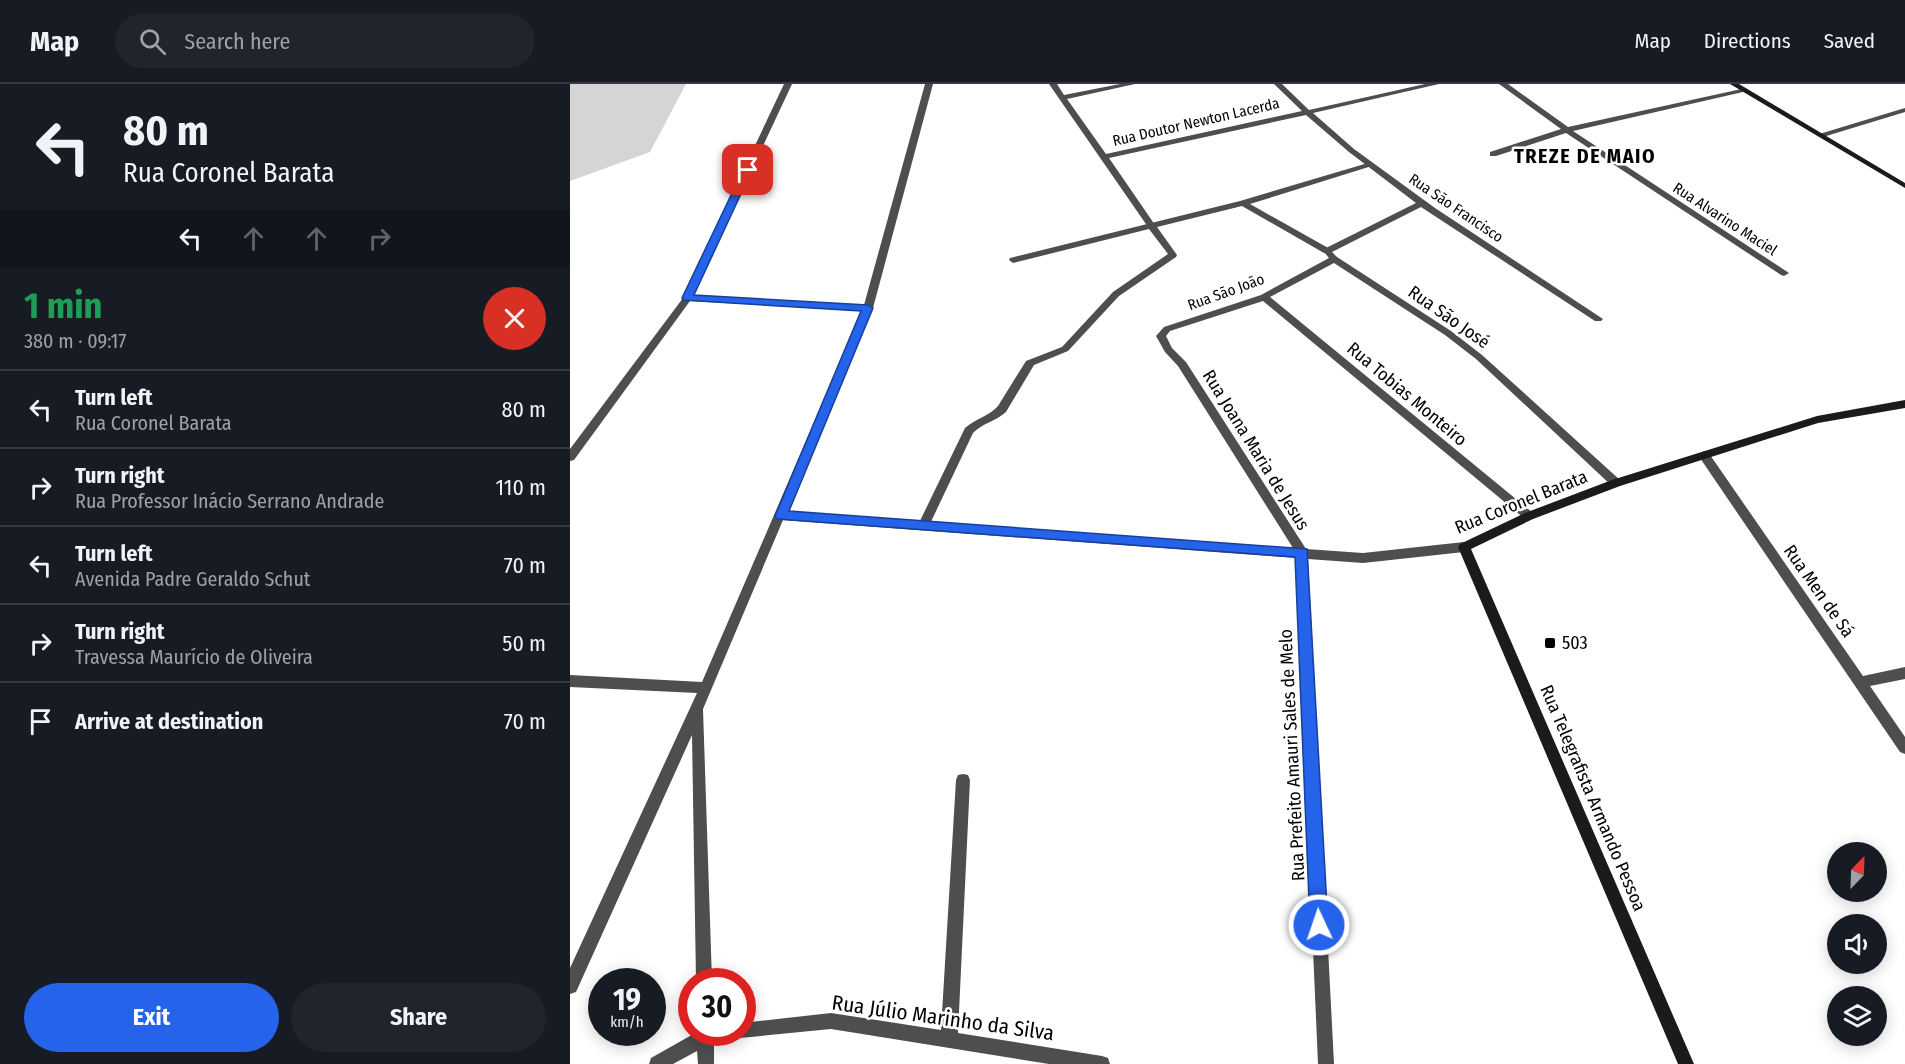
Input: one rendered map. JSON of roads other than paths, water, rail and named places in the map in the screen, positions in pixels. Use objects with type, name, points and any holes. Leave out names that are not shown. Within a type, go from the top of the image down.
[{"type":"main road","points":[[1734,84],[1905,186]]},
{"type":"main road","name":"Rua Coronel Barata","points":[[1464,547],[1529,516],[1616,483],[1817,420],[1905,404]]},
{"type":"main road","name":"Rua Telegrafista Armando Pessoa","points":[[1464,547],[1686,1064]]},
{"type":"street","points":[[570,457],[687,298],[788,84]]},
{"type":"street","points":[[570,986],[697,709],[868,308],[929,84]]},
{"type":"street","points":[[924,525],[969,431],[1002,409],[1030,363],[1065,349],[1116,294],[1173,255],[1161,242],[1053,84]]},
{"type":"street","points":[[1061,98],[1131,84]]},
{"type":"street","name":"Rua São Francisco","points":[[1278,84],[1304,111],[1422,203],[1598,320]]},
{"type":"street","name":"Rua Doutor Newton Lacerda","points":[[1104,157],[1304,111],[1435,84]]},
{"type":"street","name":"Rua Alvarino Maciel","points":[[1503,84],[1567,130],[1784,273]]},
{"type":"street","points":[[1493,154],[1567,130],[1743,90]]},
{"type":"street","points":[[1820,135],[1905,110]]},
{"type":"street","points":[[1013,260],[1244,203],[1371,165]]},
{"type":"street","name":"Rua São José","points":[[1244,203],[1331,255],[1448,333],[1479,357],[1616,483]]},
{"type":"street","name":"Rua São João","points":[[1182,364],[1162,342],[1162,333],[1167,329],[1264,297],[1331,255],[1422,203]]},
{"type":"street","name":"Rua Tobias Monteiro","points":[[1264,297],[1529,516]]},
{"type":"street","points":[[687,298],[868,308]]},
{"type":"street","name":"Rua Joana Maria de Jesus","points":[[1182,364],[1302,553]]},
{"type":"street","name":"Rua Men de Sá","points":[[1704,455],[1905,748]]},
{"type":"street","name":"Rua Coronel Barata","points":[[781,516],[1364,558],[1464,547]]},
{"type":"street","name":"Rua Prefeito Amauri Sales de Melo","points":[[1302,553],[1326,1064]]},
{"type":"street","points":[[1860,682],[1905,672]]},
{"type":"street","points":[[570,681],[706,688]]},
{"type":"street","points":[[697,709],[704,968]]},
{"type":"street","points":[[949,1039],[963,780]]},
{"type":"street","name":"Rua Júlio Marinho da Silva","points":[[756,1029],[831,1021],[1102,1064]]},
{"type":"street","points":[[657,1064],[686,1046]]},
{"type":"street","points":[[705,1046],[706,1064]]},
{"type":"place","name":"503","points":[[1550,643]]},
{"type":"district","name":"TREZE DE MAIO","points":[[1585,156]]}]
